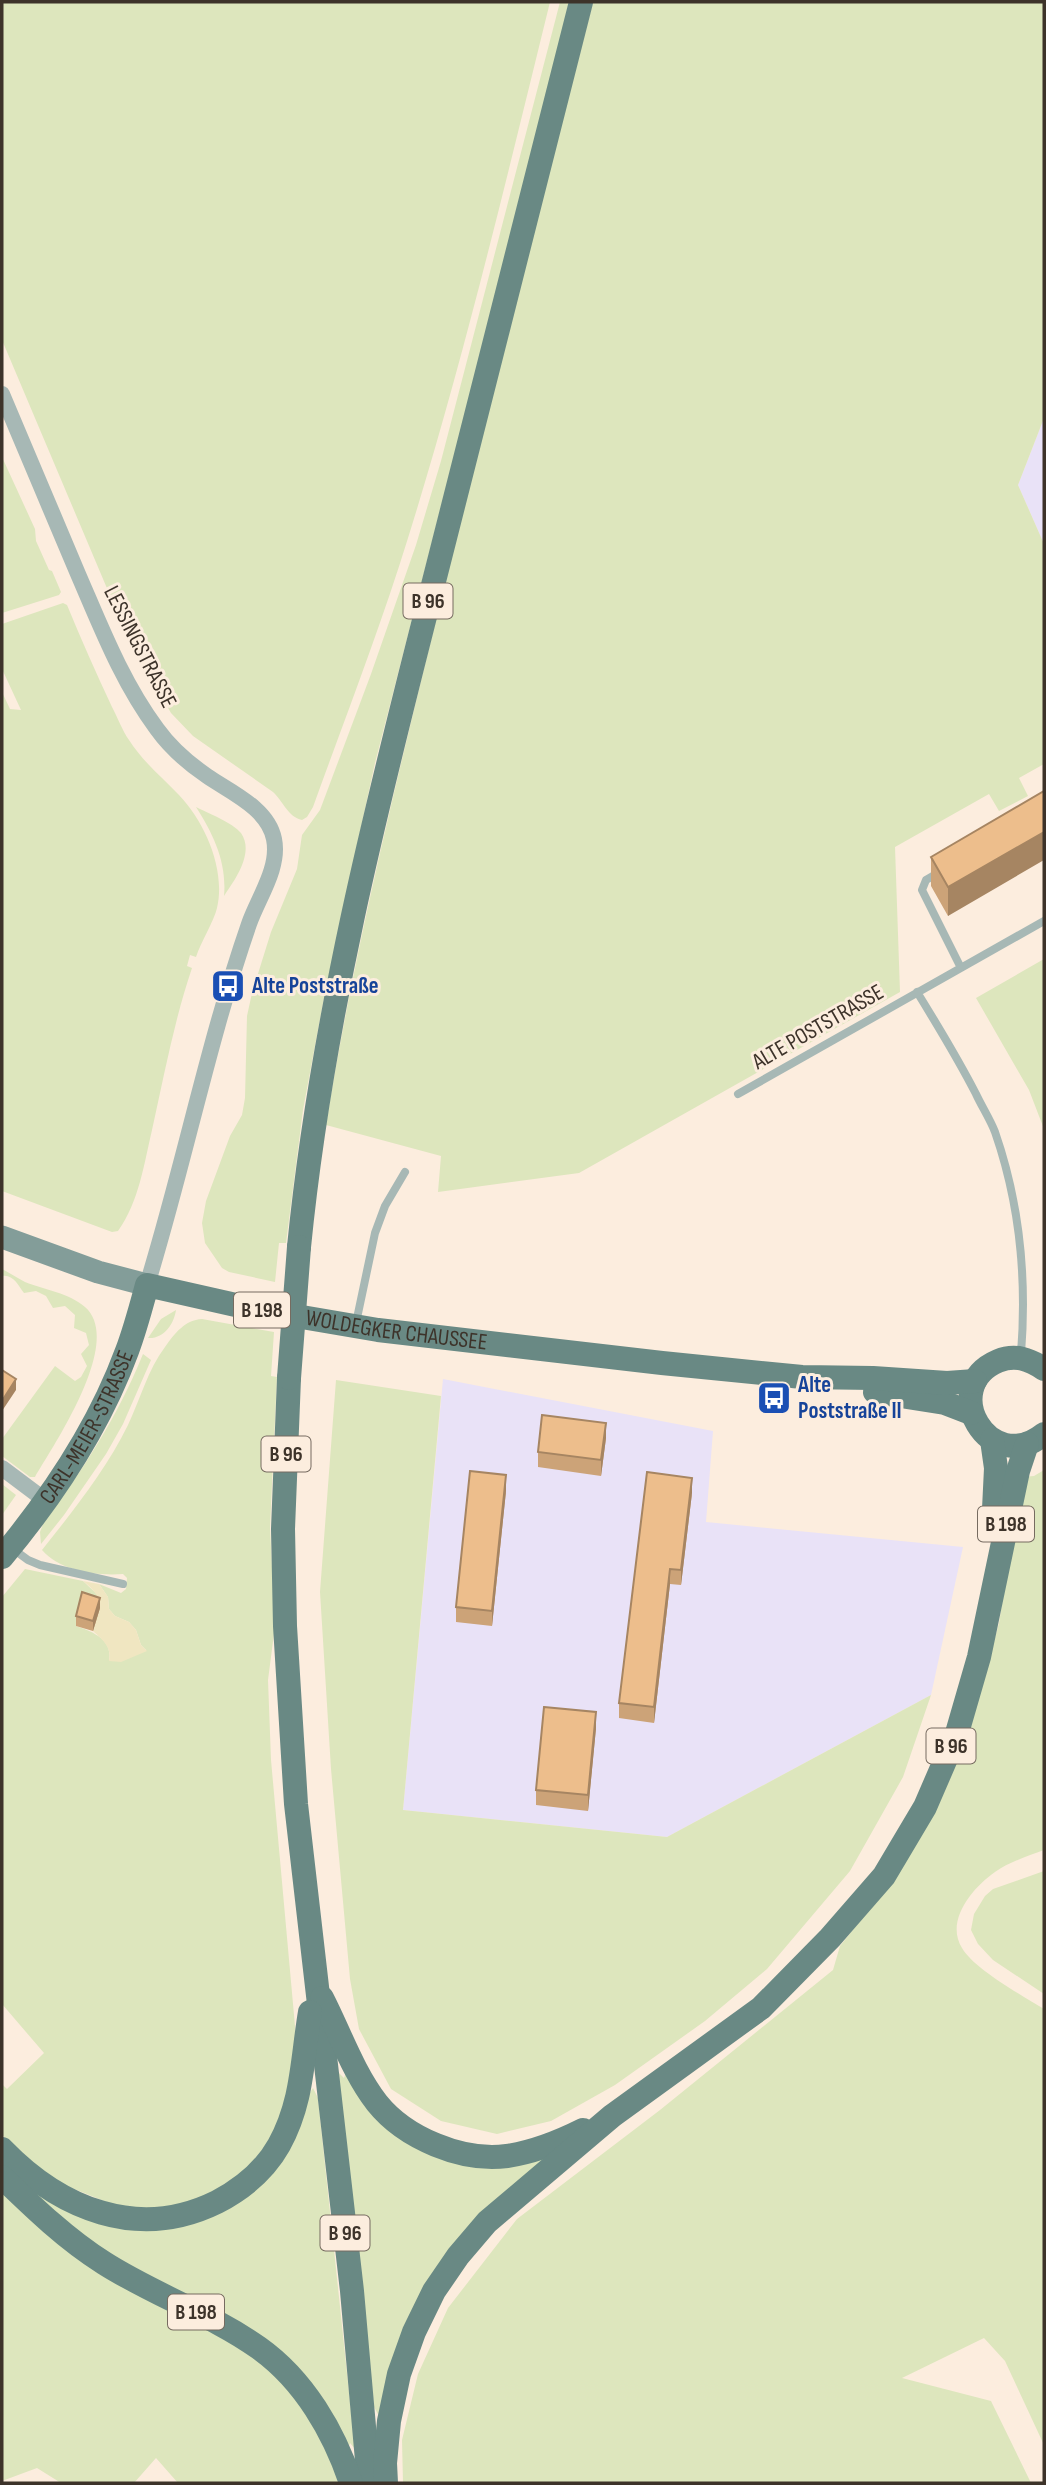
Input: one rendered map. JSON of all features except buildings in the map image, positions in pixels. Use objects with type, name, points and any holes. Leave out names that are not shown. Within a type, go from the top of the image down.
[{"type":"main road","name":"B 96","points":[[369,2483],[352,2291],[296,1804],[285,1626],[283,1529],[289,1378],[299,1247],[315,1114],[333,1007],[387,765],[581,2]]},
{"type":"main road","name":"WOLDEGKER CHAUSSEE","points":[[2,1237],[98,1272],[249,1308],[355,1326],[652,1362],[802,1377],[947,1383],[975,1381]]},
{"type":"main road","name":"CARL-MEIER-STRASSE","points":[[6,1552],[46,1501],[75,1456],[114,1383],[127,1351],[147,1284]]},
{"type":"main road","points":[[992,1440],[976,1424],[971,1413],[971,1392],[975,1381],[991,1364],[1004,1359],[1020,1358],[1044,1369]]},
{"type":"main road","name":"WOLDEGKER CHAUSSEE","points":[[802,1377],[944,1404],[971,1413]]},
{"type":"main road","name":"B 198","points":[[992,1440],[1002,1445],[1036,1439]]},
{"type":"main road","name":"B 198","points":[[989,1605],[1018,1471],[1036,1439]]},
{"type":"main road","name":"B 96","points":[[315,1983],[366,2087],[379,2105],[420,2137],[474,2155],[505,2157],[537,2150],[612,2116],[761,2008],[830,1938],[884,1876],[925,1807],[957,1733],[979,1657],[989,1605],[996,1468],[992,1440]]},
{"type":"main road","name":"B 96","points":[[2,2149],[28,2174],[52,2191],[85,2208],[123,2218],[159,2220],[200,2210],[235,2193],[266,2164],[278,2148],[292,2120],[300,2092],[315,1983]]},
{"type":"main road","points":[[386,2483],[389,2421],[399,2374],[414,2332],[435,2291],[458,2256],[487,2222],[612,2116]]},
{"type":"main road","name":"B 198","points":[[2,2177],[54,2227],[103,2263],[220,2324],[260,2349],[288,2374],[314,2405],[340,2452],[351,2483]]},
{"type":"street","name":"LESSINGSTRASSE","points":[[2,394],[114,657],[138,702],[159,732],[182,756],[256,810],[274,836],[276,851],[272,869],[228,986],[147,1284]]},
{"type":"street","points":[[2,1468],[46,1501]]},
{"type":"lane","points":[[951,866],[926,880],[922,890],[961,968]]},
{"type":"lane","name":"ALTE POSTSTRASSE","points":[[738,1094],[1044,920]]},
{"type":"lane","name":"ALTE POSTSTRASSE","points":[[917,992],[953,1048],[995,1131],[1015,1205],[1023,1268],[1020,1358]]},
{"type":"lane","points":[[355,1326],[375,1233],[385,1206],[405,1172]]},
{"type":"lane","points":[[6,1552],[40,1565],[123,1584]]},
{"type":"shaded area","points":[[1044,418],[1044,544],[1018,485]]},
{"type":"shaded area","points":[[443,1379],[713,1431],[706,1522],[963,1547],[931,1695],[667,1837],[403,1810]]},
{"type":"green space","points":[[2,2],[550,2],[483,271],[428,472],[362,673],[313,807],[302,820],[289,812],[273,792],[193,736],[171,713],[128,638],[2,340]]},
{"type":"green space","points":[[560,2],[571,2],[375,763],[323,1003],[303,1110],[286,1243],[279,1243],[275,1282],[229,1272],[222,1268],[205,1243],[202,1223],[206,1201],[230,1136],[242,1115],[245,1098],[247,1016],[252,993],[271,932],[297,869],[302,835],[320,810],[416,545],[441,461]]},
{"type":"green space","points":[[593,2],[1044,2],[1044,418],[1018,485],[1044,544],[1044,764],[1019,778],[1028,796],[999,811],[989,794],[895,847],[900,992],[579,1173],[438,1192],[441,1156],[326,1125],[361,939],[403,754]]},
{"type":"green space","points":[[2,457],[35,529],[36,541],[61,592],[59,595],[2,613]]},
{"type":"green space","points":[[63,603],[67,605],[127,736],[140,755],[188,806],[205,833],[219,878],[217,908],[196,957],[190,955],[187,966],[192,968],[175,1028],[140,1182],[125,1220],[118,1231],[112,1232],[2,1191],[2,692],[10,709],[21,710],[2,669],[2,624]]},
{"type":"green space","points":[[196,807],[232,826],[241,833],[245,841],[242,866],[224,896],[223,872],[218,850]]},
{"type":"green space","points":[[1044,959],[1044,1129],[1029,1090],[976,998]]},
{"type":"green space","points":[[2,1269],[25,1282],[79,1302],[95,1323],[96,1343],[92,1367],[70,1417],[35,1477],[30,1477],[2,1456],[2,1439],[55,1366],[75,1381],[81,1377],[87,1366],[81,1354],[89,1345],[86,1333],[74,1328],[75,1315],[65,1306],[53,1308],[46,1296],[36,1291],[24,1293],[12,1278],[2,1276]]},
{"type":"green space","points":[[176,1310],[167,1330],[159,1336],[148,1338],[161,1319]]},
{"type":"green space","points":[[202,1319],[274,1332],[271,1376],[277,1377],[270,1528],[275,1626],[268,1680],[271,1760],[296,2037],[284,2117],[252,2166],[197,2202],[156,2211],[124,2209],[54,2181],[2,2135],[2,2084],[7,2089],[44,2053],[2,2004],[2,1597],[25,1569],[83,1581],[99,1596],[100,1608],[76,1626],[95,1634],[105,1642],[109,1660],[146,1650],[129,1622],[115,1616],[109,1609],[108,1597],[99,1584],[121,1593],[126,1589],[127,1578],[123,1574],[79,1571],[58,1563],[42,1550],[110,1458],[165,1347],[185,1325]]},
{"type":"green space","points":[[143,1354],[151,1360],[123,1424],[106,1454],[41,1544],[40,1532],[43,1524],[99,1442]]},
{"type":"green space","points":[[336,1380],[441,1396],[403,1810],[667,1837],[931,1695],[903,1777],[850,1871],[767,1969],[705,2021],[615,2085],[551,2121],[497,2134],[441,2121],[391,2089],[359,2029],[350,1979],[331,1769],[320,1592]]},
{"type":"green space","points":[[1044,1470],[1044,1850],[1006,1865],[986,1879],[970,1896],[959,1916],[957,1927],[962,1948],[977,1965],[1044,2009],[1044,2445],[1005,2361],[984,2338],[902,2378],[991,2401],[1031,2483],[403,2483],[402,2440],[418,2374],[448,2308],[517,2219],[660,2110],[833,1970],[840,1946],[890,1883],[971,1725],[999,1623],[1022,1477],[1034,1476]]},
{"type":"green space","points":[[2,1484],[16,1495],[2,1515]]},
{"type":"green space","points":[[1044,1871],[1044,1994],[993,1960],[978,1944],[971,1930],[974,1914],[985,1896],[993,1889]]},
{"type":"green space","points":[[347,2069],[419,2147],[562,2149],[483,2216],[379,2416],[374,2407],[337,2071],[344,2078]]},
{"type":"green space","points":[[313,2088],[318,2098],[355,2449],[350,2443],[347,2451],[320,2401],[163,2288],[58,2221],[10,2167],[81,2215],[238,2201]]},
{"type":"green space","points":[[2,2188],[257,2356],[308,2409],[342,2483],[178,2483],[156,2458],[134,2483],[61,2483],[37,2468],[2,2481]]},
{"type":"sand","points":[[83,1581],[99,1584],[108,1597],[109,1609],[115,1616],[129,1622],[147,1651],[121,1662],[109,1661],[108,1648],[93,1631],[99,1609],[98,1598]]},
{"type":"place","name":"Alte Poststraße","points":[[228,986]]},
{"type":"place","name":"Alte Poststraße II","points":[[774,1398]]}]
